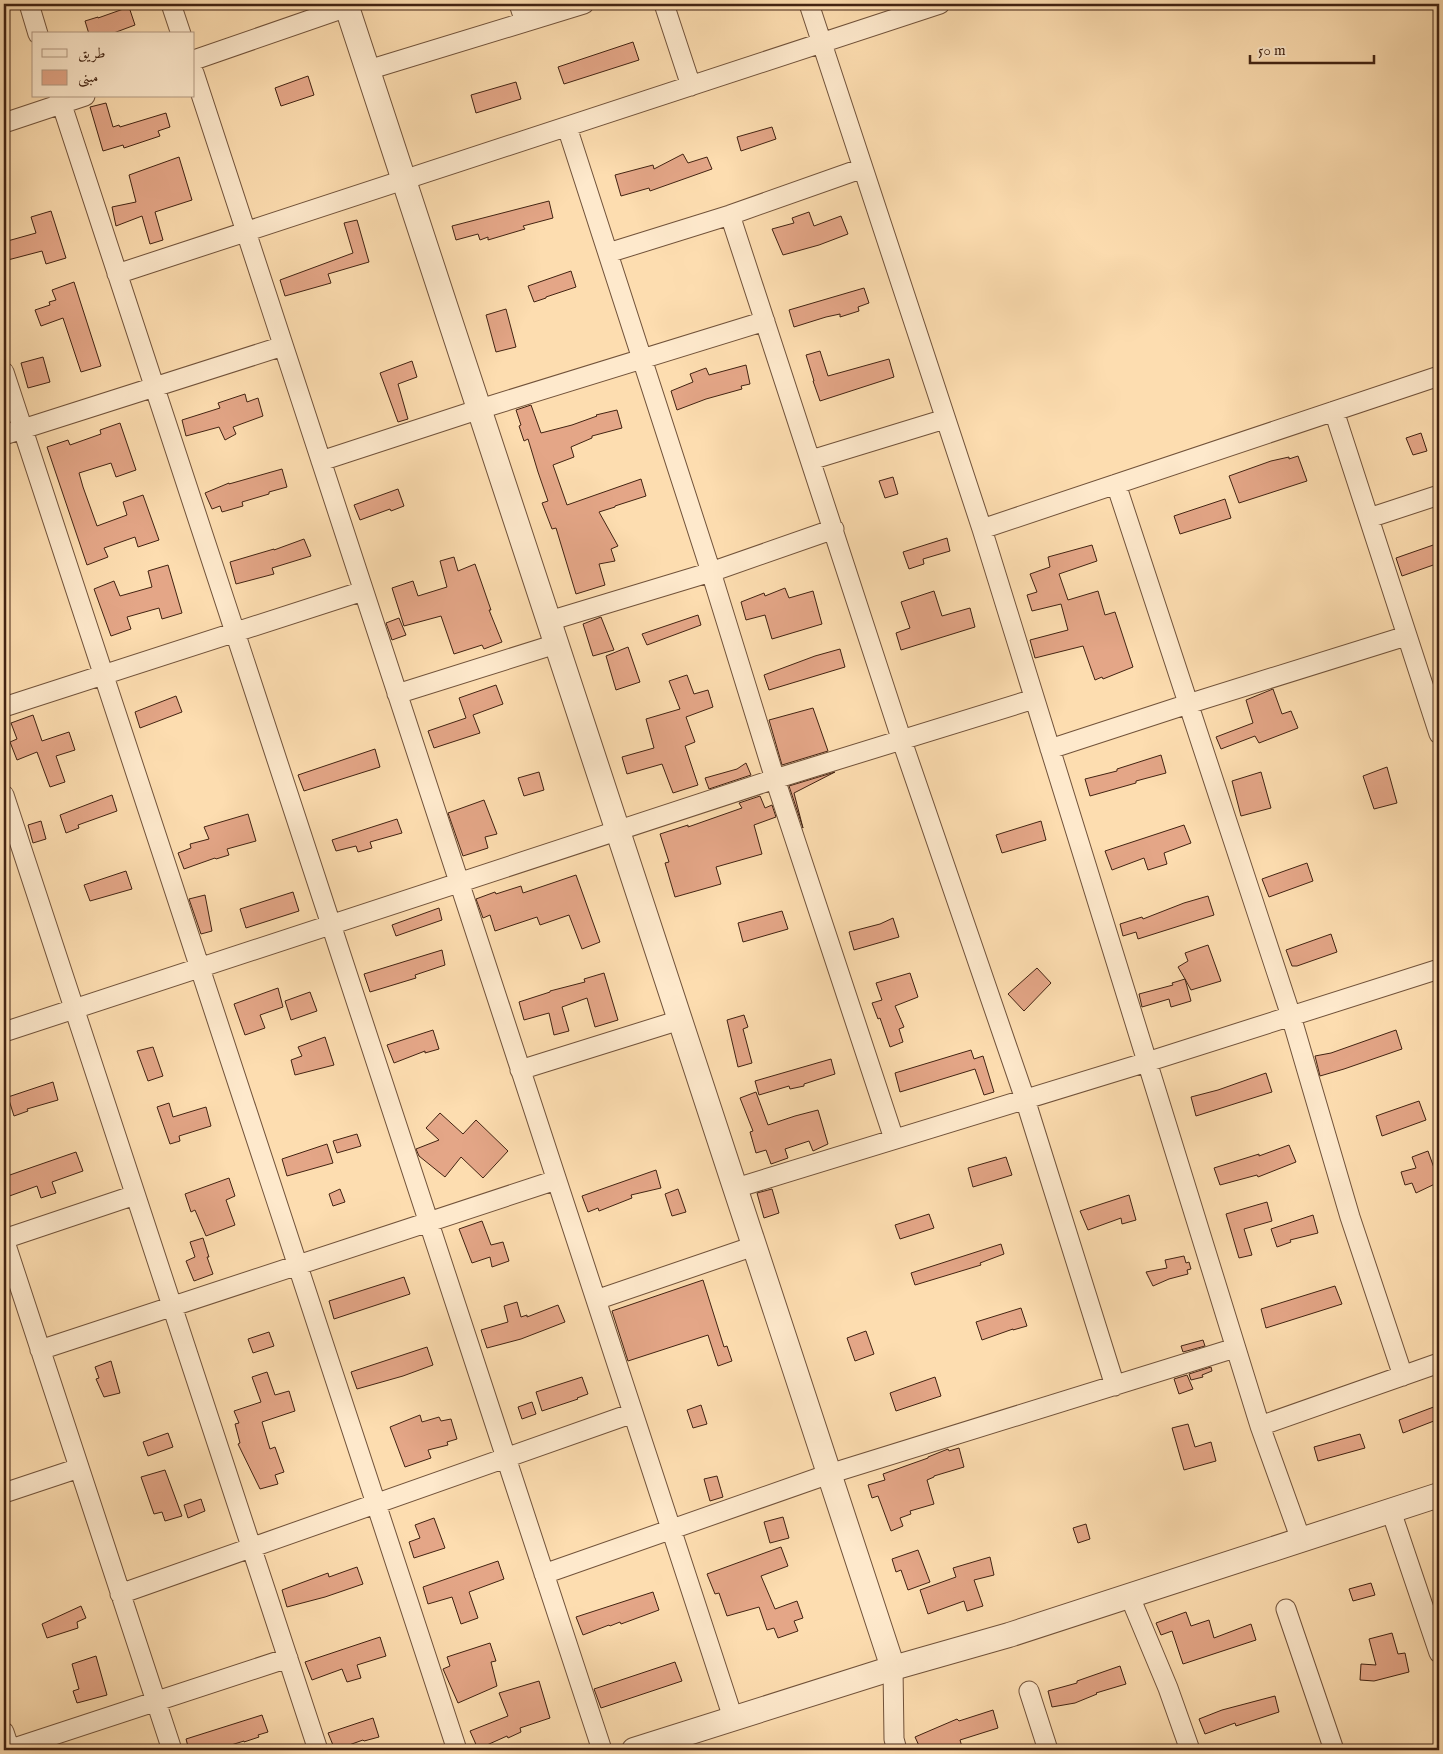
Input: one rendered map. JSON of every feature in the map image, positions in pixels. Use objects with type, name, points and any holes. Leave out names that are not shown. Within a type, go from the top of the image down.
[{"type":"street","points":[[28,4],[37,32]]},
{"type":"street","points":[[171,4],[180,32]]},
{"type":"street","points":[[520,4],[525,22]]},
{"type":"street","points":[[368,70],[584,4]]},
{"type":"street","points":[[664,4],[691,86]]},
{"type":"street","points":[[809,4],[982,529],[1235,1348],[1260,1426],[1301,1540]]},
{"type":"street","points":[[117,274],[940,4]]},
{"type":"street","points":[[195,60],[347,5],[893,1668],[893,1746]]},
{"type":"street","points":[[195,76],[733,1718]]},
{"type":"street","points":[[4,123],[60,100],[602,1750]]},
{"type":"street","points":[[567,127],[711,572],[775,779],[894,1140]]},
{"type":"street","points":[[608,253],[730,214],[863,168]]},
{"type":"street","points":[[730,214],[902,741],[1025,1099],[1115,1386]]},
{"type":"street","points":[[321,461],[480,409],[765,321]]},
{"type":"street","points":[[4,435],[283,346]]},
{"type":"street","points":[[4,372],[457,1750]]},
{"type":"street","points":[[982,529],[1439,376]]},
{"type":"street","points":[[1334,411],[1439,734]]},
{"type":"street","points":[[811,460],[945,420]]},
{"type":"street","points":[[1116,484],[1291,1016],[1350,1217],[1403,1376]]},
{"type":"street","points":[[1369,518],[1439,495]]},
{"type":"street","points":[[549,621],[711,572],[834,530]]},
{"type":"street","points":[[4,707],[363,591]]},
{"type":"street","points":[[1050,749],[1406,636]]},
{"type":"street","points":[[397,694],[556,644]]},
{"type":"street","points":[[4,1032],[775,779],[1034,699]]},
{"type":"street","points":[[4,795],[9,827],[74,1009],[318,1750]]},
{"type":"street","points":[[736,1188],[1147,1062],[1439,969]]},
{"type":"street","points":[[520,1070],[680,1020]]},
{"type":"street","points":[[40,1350],[556,1180]]},
{"type":"street","points":[[135,1195],[4,1239],[172,1750]]},
{"type":"street","points":[[596,1300],[754,1246]]},
{"type":"street","points":[[544,1574],[828,1474],[1235,1348]]},
{"type":"street","points":[[1260,1426],[1439,1363]]},
{"type":"street","points":[[120,1594],[633,1413]]},
{"type":"street","points":[[4,1493],[79,1468]]},
{"type":"street","points":[[634,1750],[893,1668],[1009,1635],[1130,1597],[1439,1495]]},
{"type":"street","points":[[1391,1511],[1439,1653]]},
{"type":"street","points":[[1130,1597],[1168,1688],[1190,1750]]},
{"type":"street","points":[[1286,1609],[1334,1750]]},
{"type":"street","points":[[4,1732],[9,1750],[288,1658]]},
{"type":"street","points":[[1029,1691],[1048,1750]]},
{"type":"building","points":[[129,7],[135,25],[116,32],[88,32],[85,21]]},
{"type":"building","points":[[633,42],[639,60],[564,84],[558,67]]},
{"type":"building","points":[[308,76],[314,95],[281,106],[275,88]]},
{"type":"building","points":[[516,82],[521,99],[476,113],[471,95]]},
{"type":"building","points":[[106,103],[113,127],[119,125],[120,127],[166,113],[170,127],[158,131],[160,136],[124,148],[123,145],[103,151],[90,107]]},
{"type":"building","points":[[772,127],[776,139],[741,151],[737,137]]},
{"type":"building","points":[[683,154],[688,163],[707,157],[712,169],[650,191],[649,188],[621,196],[615,175],[653,165],[654,169]]},
{"type":"building","points":[[179,157],[192,200],[155,212],[163,240],[150,244],[142,216],[116,226],[112,207],[136,202],[129,175]]},
{"type":"building","points":[[549,201],[553,218],[523,226],[525,229],[488,240],[488,237],[480,240],[478,234],[456,240],[452,226]]},
{"type":"building","points":[[51,211],[66,258],[46,264],[42,251],[4,261],[4,242],[36,233],[31,217]]},
{"type":"building","points":[[809,212],[814,226],[841,216],[848,234],[819,245],[783,255],[772,229],[794,223],[792,218]]},
{"type":"building","points":[[357,220],[369,262],[328,274],[331,283],[285,296],[280,280],[353,253],[344,223]]},
{"type":"building","points":[[571,271],[576,287],[534,302],[528,286]]},
{"type":"building","points":[[74,282],[101,366],[81,372],[63,318],[41,326],[35,310],[50,305],[49,302],[56,300],[52,290]]},
{"type":"building","points":[[864,288],[869,303],[858,307],[859,311],[840,317],[840,314],[826,317],[794,327],[789,310]]},
{"type":"building","points":[[506,309],[516,347],[496,352],[486,315]]},
{"type":"building","points":[[820,351],[828,376],[889,359],[894,377],[820,401],[806,355]]},
{"type":"building","points":[[43,357],[50,382],[28,388],[21,363]]},
{"type":"building","points":[[412,361],[417,377],[398,384],[408,419],[398,422],[380,373]]},
{"type":"building","points":[[746,365],[750,384],[741,386],[742,389],[706,399],[677,410],[671,391],[693,382],[690,374],[706,368],[709,375]]},
{"type":"building","points":[[245,394],[247,402],[258,398],[263,416],[233,427],[236,434],[225,440],[219,427],[186,436],[182,420],[220,408],[218,403]]},
{"type":"building","points":[[531,405],[541,433],[617,410],[622,428],[592,436],[592,438],[571,447],[574,457],[553,465],[567,505],[641,479],[646,496],[599,512],[618,546],[611,549],[615,561],[599,564],[605,585],[576,594],[556,528],[552,529],[542,503],[548,501],[528,439],[524,441],[519,426],[521,425],[516,410]]},
{"type":"building","points":[[120,423],[136,470],[116,477],[111,463],[79,473],[83,487],[97,526],[127,515],[123,502],[143,495],[159,540],[138,547],[135,537],[104,548],[108,557],[87,565],[47,447],[68,440],[70,445],[101,434],[100,430]]},
{"type":"building","points":[[1421,433],[1427,451],[1413,455],[1406,438]]},
{"type":"building","points":[[1298,456],[1307,481],[1239,503],[1229,476],[1271,461]]},
{"type":"building","points":[[282,469],[287,487],[242,502],[243,506],[222,512],[220,506],[212,509],[205,493],[229,483]]},
{"type":"building","points":[[893,477],[898,494],[885,498],[879,481]]},
{"type":"building","points":[[398,489],[404,506],[360,520],[354,505]]},
{"type":"building","points":[[1225,499],[1231,518],[1180,534],[1174,516]]},
{"type":"building","points":[[947,538],[950,551],[923,559],[924,564],[909,569],[903,552]]},
{"type":"building","points":[[304,539],[311,556],[272,568],[274,574],[236,584],[230,562],[274,550]]},
{"type":"building","points":[[1439,543],[1439,563],[1402,576],[1396,558]]},
{"type":"building","points":[[1092,545],[1097,561],[1059,574],[1068,600],[1098,591],[1105,615],[1115,612],[1133,667],[1103,679],[1102,677],[1095,680],[1083,646],[1035,658],[1030,640],[1068,630],[1061,604],[1032,611],[1027,595],[1037,592],[1030,574],[1050,567],[1048,557]]},
{"type":"building","points":[[454,557],[458,571],[475,564],[491,610],[489,610],[502,642],[484,649],[482,645],[454,654],[441,616],[404,626],[392,588],[413,581],[418,596],[447,587],[440,561]]},
{"type":"building","points":[[168,565],[182,613],[162,619],[159,608],[127,617],[131,629],[111,636],[94,589],[114,581],[120,596],[152,587],[148,571]]},
{"type":"building","points":[[785,588],[789,598],[813,591],[822,624],[772,639],[765,615],[746,620],[741,602],[764,593],[765,596]]},
{"type":"building","points":[[934,591],[942,616],[970,608],[975,627],[901,650],[896,633],[910,628],[901,602]]},
{"type":"building","points":[[698,615],[701,625],[647,645],[642,634]]},
{"type":"building","points":[[601,617],[614,650],[593,656],[583,624]]},
{"type":"building","points":[[399,618],[406,635],[392,640],[386,623]]},
{"type":"building","points":[[628,647],[640,682],[616,690],[606,656]]},
{"type":"building","points":[[840,649],[845,667],[769,690],[764,675]]},
{"type":"building","points":[[687,675],[694,694],[708,690],[713,707],[686,717],[695,742],[685,746],[698,785],[673,793],[662,764],[627,774],[622,757],[654,748],[646,719],[680,709],[669,681]]},
{"type":"building","points":[[496,685],[503,704],[473,715],[480,733],[434,748],[428,731],[466,718],[459,698]]},
{"type":"building","points":[[1273,689],[1282,714],[1291,711],[1298,728],[1259,743],[1255,736],[1221,749],[1216,737],[1253,723],[1246,700]]},
{"type":"building","points":[[176,696],[182,712],[140,728],[135,712]]},
{"type":"building","points":[[813,708],[828,751],[782,765],[769,720]]},
{"type":"building","points":[[33,715],[42,741],[69,732],[75,750],[56,756],[65,782],[50,787],[37,752],[17,760],[10,742],[17,739],[11,723]]},
{"type":"building","points":[[375,749],[380,767],[304,791],[298,775]]},
{"type":"building","points":[[1161,755],[1166,773],[1090,796],[1085,779],[1117,771],[1117,769]]},
{"type":"building","points":[[746,763],[751,775],[709,789],[705,778],[737,769]]},
{"type":"building","points":[[1387,767],[1397,803],[1374,809],[1363,776]]},
{"type":"building","points":[[539,772],[544,790],[524,796],[518,778]]},
{"type":"building","points":[[835,772],[794,793],[803,828],[789,786]]},
{"type":"building","points":[[1261,772],[1271,808],[1241,816],[1232,781]]},
{"type":"building","points":[[112,795],[117,811],[78,825],[79,828],[66,833],[60,815]]},
{"type":"building","points":[[760,796],[765,808],[772,805],[776,817],[754,825],[762,854],[716,867],[721,884],[675,897],[665,863],[669,862],[660,834],[688,825],[688,827],[742,808],[739,803]]},
{"type":"building","points":[[484,800],[497,834],[485,837],[488,848],[463,856],[448,813]]},
{"type":"building","points":[[248,814],[256,841],[227,849],[229,855],[184,869],[178,853],[191,848],[190,844],[209,839],[204,827]]},
{"type":"building","points":[[397,819],[402,833],[370,842],[372,848],[358,852],[356,846],[336,851],[332,840]]},
{"type":"building","points":[[41,821],[46,839],[33,843],[28,825]]},
{"type":"building","points":[[1041,821],[1046,840],[1002,853],[996,835]]},
{"type":"building","points":[[1184,825],[1191,843],[1164,853],[1167,864],[1148,870],[1144,858],[1112,870],[1105,851]]},
{"type":"building","points":[[1307,863],[1313,881],[1269,897],[1262,879]]},
{"type":"building","points":[[126,871],[132,889],[90,901],[84,885]]},
{"type":"building","points":[[576,875],[600,942],[582,949],[569,915],[540,925],[537,917],[495,931],[490,915],[483,918],[476,899],[521,886],[523,893]]},
{"type":"building","points":[[293,892],[299,911],[246,928],[240,909]]},
{"type":"building","points":[[205,895],[212,931],[201,934],[189,899]]},
{"type":"building","points":[[1208,896],[1214,915],[1138,939],[1136,932],[1123,936],[1120,924],[1142,917],[1143,919]]},
{"type":"building","points":[[439,908],[442,920],[396,936],[392,925]]},
{"type":"building","points":[[782,911],[788,929],[743,942],[738,923]]},
{"type":"building","points":[[893,918],[899,937],[854,950],[849,932],[880,924]]},
{"type":"building","points":[[1331,934],[1337,952],[1292,966],[1286,950]]},
{"type":"building","points":[[1208,945],[1221,981],[1191,990],[1178,967],[1188,961],[1185,953]]},
{"type":"building","points":[[442,950],[445,965],[415,975],[416,978],[370,992],[364,974]]},
{"type":"building","points":[[1037,968],[1051,983],[1024,1011],[1008,994]]},
{"type":"building","points":[[604,973],[618,1020],[595,1027],[587,998],[562,1007],[569,1031],[554,1035],[549,1013],[524,1020],[519,1002],[550,991],[585,982],[584,979]]},
{"type":"building","points":[[910,973],[918,997],[895,1006],[904,1027],[899,1029],[903,1042],[890,1047],[880,1018],[878,1019],[872,1003],[882,1000],[876,983]]},
{"type":"building","points":[[1185,979],[1191,1001],[1171,1007],[1169,999],[1142,1007],[1139,994],[1173,985],[1172,983]]},
{"type":"building","points":[[278,988],[283,1007],[260,1015],[265,1028],[245,1035],[234,1004]]},
{"type":"building","points":[[310,992],[317,1011],[291,1020],[285,1001]]},
{"type":"building","points":[[744,1015],[748,1027],[743,1029],[752,1063],[738,1067],[727,1020]]},
{"type":"building","points":[[433,1030],[439,1049],[425,1053],[425,1051],[394,1063],[387,1045]]},
{"type":"building","points":[[1396,1030],[1402,1049],[1320,1076],[1315,1056],[1331,1053]]},
{"type":"building","points":[[325,1037],[334,1065],[295,1075],[291,1060],[302,1056],[298,1047]]},
{"type":"building","points":[[153,1047],[163,1076],[148,1081],[137,1051]]},
{"type":"building","points":[[971,1050],[974,1059],[983,1056],[994,1092],[984,1095],[975,1069],[900,1092],[895,1073]]},
{"type":"building","points":[[831,1059],[835,1074],[804,1084],[804,1086],[790,1089],[789,1086],[759,1095],[755,1081]]},
{"type":"building","points":[[1266,1073],[1272,1092],[1196,1116],[1191,1097],[1218,1090]]},
{"type":"building","points":[[53,1082],[58,1100],[27,1109],[28,1111],[14,1116],[8,1097]]},
{"type":"building","points":[[756,1092],[768,1125],[818,1110],[828,1144],[813,1151],[809,1141],[785,1149],[788,1158],[771,1164],[766,1150],[756,1153],[750,1132],[753,1131],[740,1098]]},
{"type":"building","points":[[1419,1101],[1426,1120],[1382,1136],[1376,1116]]},
{"type":"building","points":[[169,1103],[173,1117],[206,1107],[211,1126],[179,1136],[180,1141],[170,1144],[157,1107]]},
{"type":"building","points":[[440,1113],[463,1134],[476,1120],[508,1151],[483,1178],[461,1157],[445,1177],[419,1156],[416,1149],[439,1140],[426,1128]]},
{"type":"building","points":[[357,1134],[361,1146],[337,1153],[333,1141]]},
{"type":"building","points":[[327,1144],[333,1163],[287,1176],[282,1159]]},
{"type":"building","points":[[1289,1145],[1296,1162],[1258,1177],[1257,1175],[1220,1185],[1214,1168],[1259,1154],[1259,1156]]},
{"type":"building","points":[[1428,1151],[1439,1182],[1416,1193],[1412,1183],[1405,1185],[1401,1172],[1416,1168],[1412,1157]]},
{"type":"building","points":[[76,1152],[83,1171],[52,1182],[56,1193],[41,1198],[37,1186],[4,1198],[4,1177]]},
{"type":"building","points":[[1006,1157],[1012,1175],[973,1187],[968,1168]]},
{"type":"building","points":[[656,1170],[661,1188],[631,1195],[632,1198],[599,1211],[598,1208],[588,1212],[582,1196]]},
{"type":"building","points":[[229,1178],[235,1196],[226,1200],[235,1225],[206,1236],[195,1210],[191,1212],[185,1194]]},
{"type":"building","points":[[340,1189],[345,1202],[333,1206],[329,1194]]},
{"type":"building","points":[[678,1189],[686,1212],[672,1216],[665,1194]]},
{"type":"building","points":[[772,1189],[779,1213],[764,1218],[757,1193]]},
{"type":"building","points":[[1129,1195],[1136,1220],[1122,1224],[1121,1218],[1088,1230],[1080,1211]]},
{"type":"building","points":[[1267,1202],[1272,1221],[1244,1229],[1252,1255],[1239,1258],[1226,1214]]},
{"type":"building","points":[[929,1214],[934,1228],[900,1239],[895,1225]]},
{"type":"building","points":[[1313,1215],[1318,1233],[1290,1240],[1291,1242],[1277,1247],[1271,1229]]},
{"type":"building","points":[[482,1221],[491,1245],[503,1242],[509,1261],[492,1267],[490,1257],[472,1263],[459,1229]]},
{"type":"building","points":[[203,1238],[213,1274],[194,1281],[186,1261],[195,1257],[190,1242]]},
{"type":"building","points":[[1001,1244],[1004,1254],[980,1263],[981,1265],[915,1285],[911,1273]]},
{"type":"building","points":[[1184,1256],[1186,1263],[1189,1262],[1191,1269],[1187,1270],[1188,1274],[1153,1286],[1146,1272],[1167,1268],[1165,1260]]},
{"type":"building","points":[[404,1277],[410,1294],[334,1319],[329,1301]]},
{"type":"building","points":[[703,1280],[724,1347],[727,1346],[732,1361],[718,1366],[708,1335],[628,1361],[612,1311]]},
{"type":"building","points":[[1335,1286],[1342,1304],[1266,1328],[1261,1309]]},
{"type":"building","points":[[517,1302],[521,1317],[527,1315],[527,1317],[558,1305],[565,1322],[521,1339],[487,1348],[481,1330],[508,1322],[504,1306]]},
{"type":"building","points":[[1021,1308],[1027,1326],[982,1340],[976,1322]]},
{"type":"building","points":[[866,1331],[874,1354],[855,1361],[847,1338]]},
{"type":"building","points":[[269,1332],[274,1346],[253,1353],[248,1339]]},
{"type":"building","points":[[1203,1340],[1205,1346],[1183,1352],[1181,1346]]},
{"type":"building","points":[[427,1347],[433,1365],[357,1389],[351,1372]]},
{"type":"building","points":[[111,1361],[120,1393],[104,1397],[96,1379],[99,1378],[95,1367]]},
{"type":"building","points":[[1211,1367],[1212,1371],[1202,1375],[1203,1377],[1191,1380],[1189,1374]]},
{"type":"building","points":[[267,1372],[275,1395],[289,1391],[295,1411],[262,1422],[270,1449],[275,1447],[284,1472],[275,1475],[278,1484],[260,1489],[238,1444],[240,1443],[235,1424],[239,1423],[234,1411],[261,1402],[252,1377]]},
{"type":"building","points":[[1187,1375],[1193,1389],[1179,1394],[1174,1379]]},
{"type":"building","points":[[582,1377],[588,1394],[542,1411],[536,1392]]},
{"type":"building","points":[[935,1377],[941,1396],[896,1411],[890,1393]]},
{"type":"building","points":[[532,1402],[536,1414],[522,1419],[518,1407]]},
{"type":"building","points":[[701,1405],[707,1424],[693,1428],[687,1410]]},
{"type":"building","points":[[1439,1405],[1439,1419],[1403,1433],[1399,1420]]},
{"type":"building","points":[[420,1415],[422,1422],[439,1417],[441,1421],[451,1419],[457,1439],[447,1442],[448,1445],[428,1450],[431,1458],[405,1467],[390,1427]]},
{"type":"building","points":[[1188,1424],[1195,1447],[1211,1442],[1216,1461],[1184,1470],[1172,1428]]},
{"type":"building","points":[[168,1433],[173,1447],[148,1456],[143,1442]]},
{"type":"building","points":[[1360,1434],[1365,1448],[1318,1461],[1314,1447]]},
{"type":"building","points":[[959,1448],[964,1467],[927,1480],[934,1504],[910,1511],[911,1514],[900,1518],[903,1526],[891,1531],[878,1496],[872,1498],[868,1485],[885,1480],[883,1474],[948,1449],[949,1451]]},
{"type":"building","points":[[165,1470],[182,1516],[165,1521],[162,1512],[154,1514],[141,1477]]},
{"type":"building","points":[[717,1476],[723,1497],[710,1501],[704,1479]]},
{"type":"building","points":[[201,1499],[205,1511],[188,1518],[184,1505]]},
{"type":"building","points":[[783,1517],[789,1538],[770,1543],[764,1522]]},
{"type":"building","points":[[434,1518],[445,1548],[414,1558],[409,1542],[420,1538],[415,1525]]},
{"type":"building","points":[[1086,1524],[1090,1539],[1078,1543],[1073,1528]]},
{"type":"building","points":[[781,1547],[788,1566],[761,1576],[775,1609],[797,1601],[803,1618],[794,1621],[798,1631],[778,1638],[774,1628],[767,1630],[759,1607],[727,1616],[719,1593],[715,1594],[707,1574]]},
{"type":"building","points":[[918,1550],[930,1582],[908,1590],[901,1570],[896,1572],[892,1559]]},
{"type":"building","points":[[990,1557],[994,1575],[974,1580],[983,1606],[967,1611],[964,1601],[928,1614],[920,1590],[956,1577],[953,1568]]},
{"type":"building","points":[[498,1561],[504,1579],[469,1592],[478,1618],[461,1624],[452,1597],[428,1604],[423,1587]]},
{"type":"building","points":[[357,1567],[363,1584],[287,1607],[282,1590],[328,1573],[329,1577]]},
{"type":"building","points":[[1371,1583],[1375,1595],[1353,1601],[1349,1589]]},
{"type":"building","points":[[653,1592],[659,1610],[583,1635],[576,1617]]},
{"type":"building","points":[[81,1606],[86,1618],[77,1622],[78,1628],[47,1638],[42,1624]]},
{"type":"building","points":[[1186,1612],[1191,1626],[1209,1620],[1214,1638],[1251,1624],[1256,1640],[1183,1664],[1172,1631],[1161,1635],[1156,1623]]},
{"type":"building","points":[[1392,1633],[1398,1654],[1405,1653],[1409,1672],[1374,1681],[1360,1680],[1361,1664],[1376,1665],[1369,1639]]},
{"type":"building","points":[[380,1637],[386,1656],[357,1665],[361,1678],[347,1682],[342,1669],[312,1680],[305,1662]]},
{"type":"building","points":[[490,1643],[496,1661],[491,1662],[497,1686],[458,1703],[443,1669],[450,1666],[447,1657]]},
{"type":"building","points":[[96,1656],[107,1695],[77,1703],[73,1691],[79,1689],[72,1664]]},
{"type":"building","points":[[675,1662],[682,1681],[601,1708],[594,1689]]},
{"type":"building","points":[[1120,1666],[1126,1684],[1096,1693],[1075,1703],[1052,1707],[1048,1691],[1077,1683],[1077,1681]]},
{"type":"building","points":[[539,1681],[550,1718],[520,1728],[521,1732],[478,1749],[470,1731],[508,1716],[499,1693]]},
{"type":"building","points":[[1275,1696],[1279,1712],[1236,1726],[1235,1723],[1205,1734],[1199,1719],[1222,1710]]},
{"type":"building","points":[[993,1710],[998,1728],[960,1740],[963,1750],[921,1750],[915,1737],[957,1719],[959,1721]]},
{"type":"building","points":[[262,1715],[268,1732],[258,1735],[259,1737],[215,1750],[189,1750],[186,1739]]},
{"type":"building","points":[[373,1718],[379,1737],[363,1740],[335,1750],[328,1733]]}]
